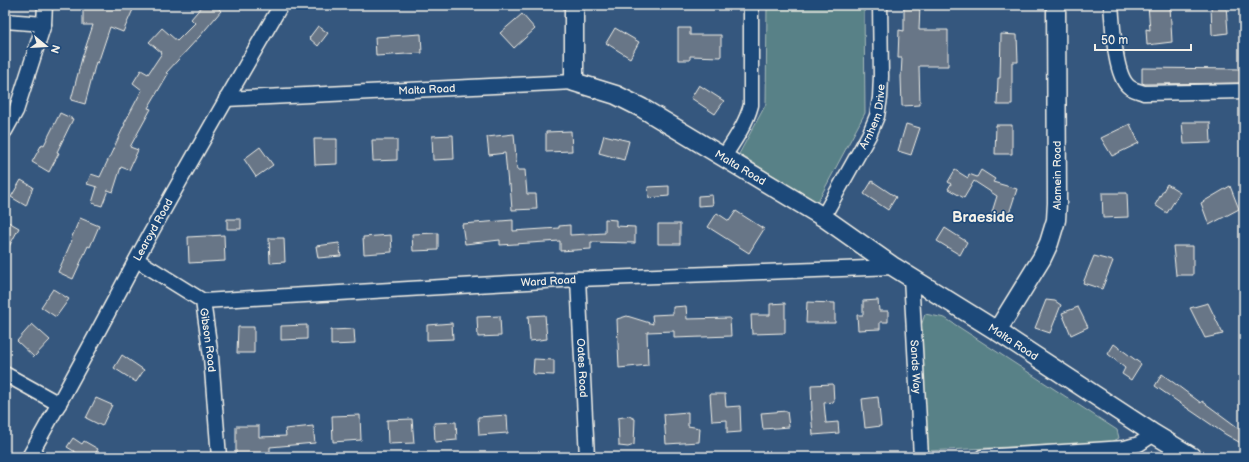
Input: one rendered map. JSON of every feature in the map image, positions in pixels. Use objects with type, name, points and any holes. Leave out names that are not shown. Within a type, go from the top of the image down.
[{"type":"street","points":[[5,131],[16,111],[44,24],[46,5]]},
{"type":"street","name":"Learoyd Road","points":[[29,457],[226,99],[281,5]]},
{"type":"street","points":[[574,5],[574,82]]},
{"type":"street","points":[[723,158],[746,122],[751,105],[751,5]]},
{"type":"street","name":"Arnhem Drive","points":[[822,217],[869,135],[877,116],[881,76],[880,5]]},
{"type":"street","name":"Alamein Road","points":[[996,331],[1042,258],[1049,243],[1056,220],[1058,203],[1056,5]]},
{"type":"street","points":[[1111,5],[1117,63],[1121,78],[1128,86],[1144,93],[1244,91]]},
{"type":"street","points":[[5,21],[44,24]]},
{"type":"street","name":"Malta Road","points":[[226,99],[574,82],[616,95],[642,108],[822,217],[894,267],[1192,457]]},
{"type":"street","name":"Gibson Road","points":[[137,260],[203,301],[211,357],[219,457]]},
{"type":"street","name":"Ward Road","points":[[203,301],[578,279],[894,267]]},
{"type":"street","name":"Sands Way","points":[[911,277],[921,457]]},
{"type":"street","name":"Oates Road","points":[[578,279],[587,457]]},
{"type":"street","points":[[5,374],[59,404]]},
{"type":"street","points":[[982,457],[1125,448],[1139,444],[1154,434]]},
{"type":"green space","points":[[767,5],[864,5],[865,113],[817,203],[739,154],[766,104]]},
{"type":"green space","points":[[925,314],[945,318],[1117,430],[1119,438],[1112,442],[927,451],[921,326]]},
{"type":"building","points":[[83,5],[135,5],[123,32],[110,27],[98,63],[96,62],[85,104],[71,100],[82,58],[93,25],[83,25]]},
{"type":"building","points":[[203,5],[215,5],[221,11],[166,73],[168,74],[148,108],[151,109],[130,147],[138,150],[129,170],[121,167],[113,192],[108,190],[102,206],[92,203],[97,187],[87,184],[91,174],[100,177],[124,124],[142,90],[133,83],[141,70],[148,74],[162,53],[149,42],[162,28],[177,41],[195,23],[191,19]]},
{"type":"building","points":[[904,5],[920,5],[919,30],[948,30],[948,66],[919,66],[920,105],[902,106],[902,58],[898,58],[899,30],[904,31]]},
{"type":"building","points":[[1148,5],[1170,5],[1172,42],[1147,45],[1146,29],[1150,30]]},
{"type":"building","points":[[1211,5],[1226,5],[1228,33],[1212,35]]},
{"type":"building","points":[[522,14],[535,29],[514,48],[500,33]]},
{"type":"building","points":[[318,26],[328,33],[318,46],[309,38]]},
{"type":"building","points":[[615,28],[639,42],[630,58],[606,43]]},
{"type":"building","points":[[678,28],[690,28],[690,35],[721,35],[721,57],[690,56],[690,60],[678,60]]},
{"type":"building","points":[[421,34],[422,53],[376,56],[375,37]]},
{"type":"building","points":[[1001,34],[1017,35],[1018,62],[1012,62],[1012,105],[997,105],[998,78],[1000,78]]},
{"type":"building","points":[[1142,68],[1244,69],[1244,83],[1145,84],[1142,83]]},
{"type":"building","points":[[699,85],[724,101],[715,114],[691,98]]},
{"type":"building","points":[[60,113],[73,119],[57,152],[59,153],[49,172],[32,162],[42,144],[44,145]]},
{"type":"building","points":[[1182,122],[1210,122],[1211,143],[1184,144]]},
{"type":"building","points":[[906,124],[920,128],[911,155],[898,151]]},
{"type":"building","points":[[1130,124],[1139,143],[1112,156],[1101,138]]},
{"type":"building","points":[[996,125],[1012,125],[1012,154],[995,154]]},
{"type":"building","points":[[571,131],[572,151],[546,152],[546,132]]},
{"type":"building","points":[[514,134],[517,170],[525,170],[527,194],[536,194],[537,209],[512,210],[505,153],[489,155],[487,137]]},
{"type":"building","points":[[453,135],[454,159],[433,160],[432,136]]},
{"type":"building","points":[[604,135],[629,141],[624,160],[599,153]]},
{"type":"building","points":[[314,139],[337,139],[337,164],[315,165]]},
{"type":"building","points":[[372,140],[397,140],[397,160],[373,161]]},
{"type":"building","points":[[260,147],[273,165],[256,177],[244,159]]},
{"type":"building","points":[[955,170],[968,178],[969,174],[977,177],[981,170],[995,179],[993,182],[1017,189],[1008,217],[992,212],[997,196],[974,181],[964,198],[948,189],[951,184],[948,182]]},
{"type":"building","points":[[21,180],[33,187],[26,206],[11,197]]},
{"type":"building","points":[[872,181],[896,197],[888,210],[864,194]]},
{"type":"building","points":[[1167,184],[1180,192],[1167,213],[1155,205]]},
{"type":"building","points":[[669,186],[669,196],[649,198],[648,187]]},
{"type":"building","points":[[1230,186],[1239,209],[1209,225],[1201,203]]},
{"type":"building","points":[[1102,193],[1127,193],[1128,217],[1103,218]]},
{"type":"building","points":[[712,195],[713,205],[698,206],[698,196]]},
{"type":"building","points":[[736,211],[764,229],[749,253],[708,227],[717,213],[729,221]]},
{"type":"building","points":[[80,218],[99,226],[73,279],[58,272]]},
{"type":"building","points":[[227,219],[241,219],[241,229],[227,229]]},
{"type":"building","points":[[605,219],[616,220],[616,226],[635,227],[635,243],[591,242],[591,249],[560,251],[560,241],[500,245],[500,240],[465,244],[462,224],[513,220],[513,231],[559,228],[559,226],[570,225],[570,235],[605,233]]},
{"type":"building","points":[[5,220],[19,228],[5,254]]},
{"type":"building","points":[[658,224],[680,224],[680,244],[658,244]]},
{"type":"building","points":[[945,228],[967,242],[960,255],[937,241]]},
{"type":"building","points":[[438,233],[438,250],[413,251],[412,234]]},
{"type":"building","points":[[224,235],[225,261],[189,263],[188,237]]},
{"type":"building","points":[[391,235],[392,252],[364,254],[363,237]]},
{"type":"building","points":[[269,238],[284,238],[285,262],[270,263]]},
{"type":"building","points":[[339,243],[341,256],[318,258],[316,246]]},
{"type":"building","points":[[1173,246],[1193,246],[1193,275],[1176,275]]},
{"type":"building","points":[[1094,256],[1113,261],[1102,289],[1083,283]]},
{"type":"building","points":[[53,289],[69,299],[56,317],[41,307]]},
{"type":"building","points":[[878,300],[879,311],[888,311],[888,322],[880,322],[880,329],[858,330],[857,315],[863,315],[863,301]]},
{"type":"building","points":[[1046,300],[1055,301],[1061,305],[1050,333],[1035,328]]},
{"type":"building","points":[[807,302],[835,303],[835,323],[806,323]]},
{"type":"building","points":[[785,303],[785,333],[752,334],[751,315],[770,315],[770,304]]},
{"type":"building","points":[[1208,303],[1223,334],[1205,338],[1190,308]]},
{"type":"building","points":[[686,306],[687,319],[730,318],[731,336],[674,338],[674,331],[647,332],[648,365],[619,368],[617,319],[627,316],[653,324],[652,315],[673,314],[673,307]]},
{"type":"building","points":[[1078,307],[1088,327],[1071,335],[1062,313]]},
{"type":"building","points":[[545,315],[547,339],[530,341],[528,316]]},
{"type":"building","points":[[500,316],[501,336],[478,337],[477,317]]},
{"type":"building","points":[[452,323],[453,339],[427,340],[427,325]]},
{"type":"building","points":[[32,324],[50,340],[34,357],[17,341]]},
{"type":"building","points":[[307,325],[307,339],[281,340],[281,326]]},
{"type":"building","points":[[238,327],[254,327],[254,353],[237,353]]},
{"type":"building","points":[[354,329],[355,344],[331,345],[331,330]]},
{"type":"building","points":[[1114,344],[1141,364],[1131,380],[1122,374],[1125,368],[1108,354]]},
{"type":"building","points":[[122,355],[144,370],[136,382],[114,368]]},
{"type":"building","points":[[534,359],[554,360],[554,375],[533,374]]},
{"type":"building","points":[[1162,374],[1244,432],[1244,445],[1225,434],[1155,386]]},
{"type":"building","points":[[833,384],[834,402],[824,403],[826,423],[838,422],[839,433],[813,435],[811,385]]},
{"type":"building","points":[[710,394],[725,394],[726,407],[740,406],[741,432],[727,433],[727,420],[712,421]]},
{"type":"building","points":[[878,397],[881,426],[865,428],[862,399]]},
{"type":"building","points":[[96,398],[112,405],[102,426],[86,418]]},
{"type":"building","points":[[787,411],[789,427],[763,429],[761,413]]},
{"type":"building","points":[[688,412],[688,426],[700,428],[699,442],[666,444],[664,414]]},
{"type":"building","points":[[360,415],[361,440],[333,442],[332,416]]},
{"type":"building","points":[[507,415],[508,433],[479,435],[478,417]]},
{"type":"building","points":[[629,416],[635,419],[634,445],[628,447],[619,446],[618,418]]},
{"type":"building","points":[[412,419],[414,443],[388,444],[387,420]]},
{"type":"building","points":[[456,422],[457,440],[435,442],[434,423]]},
{"type":"building","points":[[236,426],[259,426],[259,437],[286,436],[285,429],[313,426],[315,443],[270,447],[270,455],[236,456]]},
{"type":"building","points":[[73,438],[82,444],[84,441],[98,449],[94,457],[75,457],[77,453],[67,447]]},
{"type":"district","name":"Braeside","points":[[983,217]]}]
